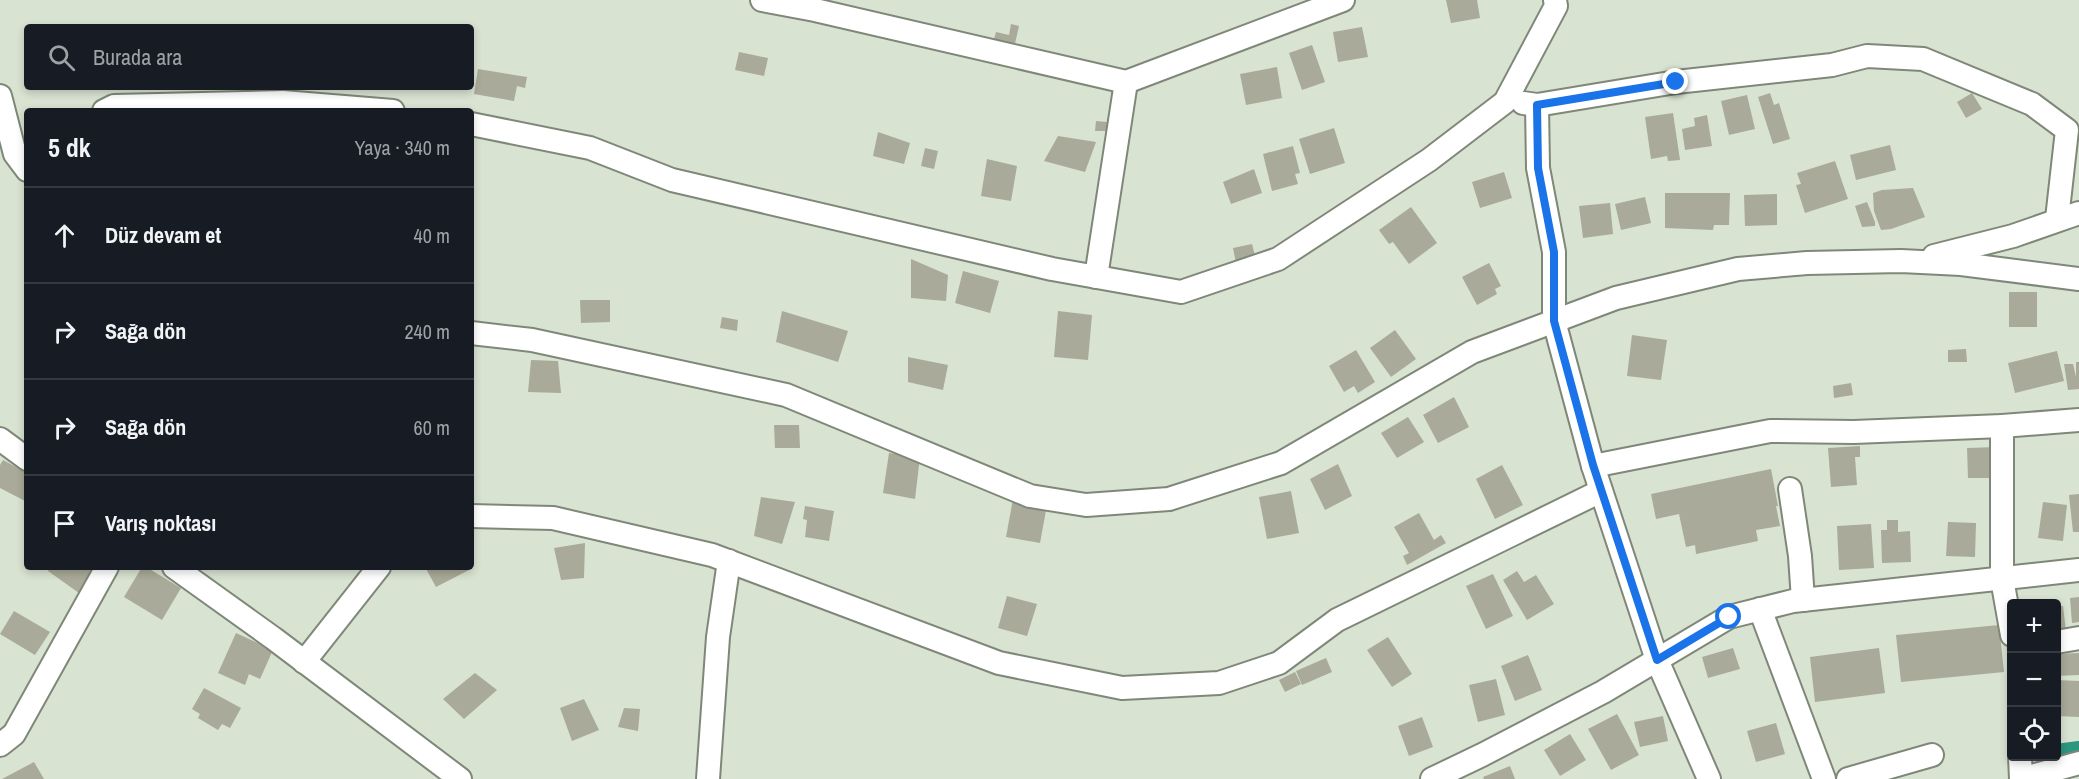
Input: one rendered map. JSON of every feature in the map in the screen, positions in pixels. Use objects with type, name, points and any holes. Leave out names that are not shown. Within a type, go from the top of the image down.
[{"type":"street","points":[[762,0],[1126,82],[1343,0]]},
{"type":"street","points":[[474,125],[590,148],[672,180],[1052,269],[1181,292],[1278,259],[1429,160],[1505,102],[1556,6],[1555,0]]},
{"type":"street","points":[[1505,102],[1537,105],[1676,82],[1832,66],[1867,56],[1923,59],[2032,104],[2067,130],[2057,219]]},
{"type":"street","points":[[1096,277],[1126,82]]},
{"type":"street","points":[[0,96],[17,159]]},
{"type":"street","points":[[110,108],[114,106],[283,102],[356,108]]},
{"type":"street","points":[[1537,105],[1538,168],[1554,252],[1554,321],[1593,465],[1657,660],[1709,779]]},
{"type":"street","points":[[1901,261],[2013,236],[2079,213]]},
{"type":"street","points":[[474,333],[532,340],[786,395],[1030,496],[1086,505],[1169,499],[1281,463],[1472,352],[1616,298],[1738,270],[1807,263],[1901,261],[1961,264],[2079,279]]},
{"type":"street","points":[[1593,465],[1770,431],[1854,432],[2002,426],[2079,420]]},
{"type":"street","points":[[2002,426],[2002,579],[2007,607]]},
{"type":"street","points":[[0,439],[24,457]]},
{"type":"street","points":[[1790,489],[1800,556],[1803,600]]},
{"type":"street","points":[[474,516],[553,518],[712,555],[999,663],[1122,688],[1219,683],[1279,663],[1337,620],[1601,491]]},
{"type":"street","points":[[708,779],[718,637],[729,561]]},
{"type":"street","points":[[0,745],[14,734],[105,570]]},
{"type":"street","points":[[178,570],[460,779]]},
{"type":"street","points":[[304,662],[377,570]]},
{"type":"street","points":[[1432,779],[1603,692],[1729,617],[1803,600],[2079,570]]},
{"type":"street","points":[[1760,609],[1824,779]]},
{"type":"street","points":[[2061,641],[2079,639]]},
{"type":"street","points":[[1852,778],[1932,755]]},
{"type":"street","points":[[2020,761],[2021,779],[2053,775],[2079,764]]},
{"type":"building","points":[[1446,0],[1477,0],[1480,18],[1451,23]]},
{"type":"building","points":[[1011,24],[1019,26],[1014,48],[993,43],[996,32],[1009,35]]},
{"type":"building","points":[[1362,27],[1368,57],[1338,62],[1333,32]]},
{"type":"building","points":[[1312,45],[1325,82],[1302,90],[1289,53]]},
{"type":"building","points":[[739,52],[768,58],[764,76],[735,70]]},
{"type":"building","points":[[1277,67],[1282,98],[1246,105],[1240,74]]},
{"type":"building","points":[[478,69],[527,77],[525,88],[517,86],[514,101],[474,94]]},
{"type":"building","points":[[1770,93],[1774,105],[1779,103],[1790,139],[1773,144],[1758,97]]},
{"type":"building","points":[[1972,93],[1982,109],[1966,118],[1957,102]]},
{"type":"building","points":[[1747,95],[1755,129],[1729,135],[1721,101]]},
{"type":"building","points":[[1673,113],[1680,160],[1668,161],[1667,156],[1651,159],[1645,117]]},
{"type":"building","points":[[1707,115],[1712,146],[1685,150],[1682,129],[1695,126],[1694,118]]},
{"type":"building","points":[[1096,121],[1107,122],[1106,131],[1095,131]]},
{"type":"building","points":[[1334,128],[1345,163],[1310,174],[1299,139]]},
{"type":"building","points":[[878,132],[910,143],[904,164],[873,156]]},
{"type":"building","points":[[1058,136],[1096,142],[1085,172],[1044,161]]},
{"type":"building","points":[[1890,145],[1896,170],[1856,180],[1850,155]]},
{"type":"building","points":[[1293,146],[1300,173],[1295,174],[1298,184],[1272,191],[1263,154]]},
{"type":"building","points":[[925,148],[938,151],[934,169],[921,166]]},
{"type":"building","points":[[987,159],[1017,166],[1011,201],[981,196]]},
{"type":"building","points":[[1835,161],[1848,199],[1805,213],[1796,185],[1801,184],[1797,173]]},
{"type":"building","points":[[1254,169],[1262,193],[1231,204],[1223,182]]},
{"type":"building","points":[[1504,172],[1512,198],[1480,208],[1472,182]]},
{"type":"building","points":[[1913,188],[1925,217],[1891,229],[1881,230],[1874,211],[1873,193],[1882,190]]},
{"type":"building","points":[[1665,193],[1730,193],[1729,225],[1714,225],[1713,230],[1665,228]]},
{"type":"building","points":[[1777,194],[1777,225],[1745,226],[1744,195]]},
{"type":"building","points":[[1645,197],[1651,223],[1621,230],[1615,204]]},
{"type":"building","points":[[1867,202],[1875,226],[1862,227],[1855,206]]},
{"type":"building","points":[[1610,203],[1613,234],[1583,238],[1579,206]]},
{"type":"building","points":[[1411,207],[1437,243],[1409,264],[1393,242],[1389,244],[1379,230]]},
{"type":"building","points":[[1252,244],[1257,264],[1237,268],[1233,248]]},
{"type":"building","points":[[911,259],[948,275],[946,301],[911,298]]},
{"type":"building","points":[[1489,263],[1501,286],[1495,289],[1497,294],[1477,305],[1462,277]]},
{"type":"building","points":[[963,271],[999,281],[990,313],[955,303]]},
{"type":"building","points":[[2009,292],[2037,292],[2037,327],[2009,327]]},
{"type":"building","points":[[580,300],[610,300],[610,322],[581,323]]},
{"type":"building","points":[[782,311],[848,331],[838,362],[776,342]]},
{"type":"building","points":[[1058,311],[1092,315],[1088,360],[1054,357]]},
{"type":"building","points":[[722,317],[738,320],[737,331],[720,328]]},
{"type":"building","points":[[1395,330],[1416,359],[1391,377],[1370,348]]},
{"type":"building","points":[[1632,335],[1667,340],[1661,380],[1627,376]]},
{"type":"building","points":[[1966,349],[1967,362],[1948,362],[1948,350]]},
{"type":"building","points":[[1356,350],[1375,382],[1358,393],[1354,386],[1344,392],[1329,366]]},
{"type":"building","points":[[2057,351],[2064,381],[2015,393],[2008,363]]},
{"type":"building","points":[[908,357],[948,365],[943,390],[908,382]]},
{"type":"building","points":[[531,360],[558,361],[561,393],[528,392]]},
{"type":"building","points":[[2076,362],[2079,362],[2079,389],[2068,390],[2064,364],[2073,364],[2076,377]]},
{"type":"building","points":[[1851,383],[1853,395],[1834,398],[1833,386]]},
{"type":"building","points":[[1454,397],[1469,427],[1438,443],[1423,415]]},
{"type":"building","points":[[1408,417],[1424,442],[1397,458],[1381,433]]},
{"type":"building","points":[[774,425],[799,425],[800,448],[775,448]]},
{"type":"building","points":[[1860,446],[1860,457],[1855,457],[1857,485],[1831,487],[1828,448]]},
{"type":"building","points":[[1997,447],[1997,478],[1968,478],[1967,448]]},
{"type":"building","points":[[889,453],[920,457],[915,499],[883,493]]},
{"type":"building","points":[[3,460],[24,471],[24,500],[0,488],[0,465]]},
{"type":"building","points":[[1338,464],[1352,496],[1325,510],[1310,479]]},
{"type":"building","points":[[1502,465],[1523,505],[1495,519],[1476,479]]},
{"type":"building","points":[[1771,469],[1780,526],[1756,530],[1758,541],[1696,554],[1695,545],[1686,547],[1679,514],[1656,519],[1651,494]]},
{"type":"building","points":[[1291,491],[1299,533],[1267,539],[1259,497]]},
{"type":"building","points":[[2079,494],[2079,532],[2073,532],[2069,495]]},
{"type":"building","points":[[761,497],[795,502],[782,544],[754,536]]},
{"type":"building","points":[[1013,499],[1047,505],[1040,543],[1006,537]]},
{"type":"building","points":[[2043,502],[2067,505],[2063,541],[2038,538]]},
{"type":"building","points":[[805,506],[834,511],[829,541],[805,537],[807,520],[803,519]]},
{"type":"building","points":[[1419,513],[1434,540],[1441,535],[1446,543],[1407,565],[1403,556],[1409,553],[1394,527]]},
{"type":"building","points":[[1887,520],[1898,520],[1898,532],[1910,531],[1911,562],[1882,563],[1881,530],[1887,530]]},
{"type":"building","points":[[1948,522],[1976,523],[1975,557],[1946,556]]},
{"type":"building","points":[[1871,524],[1874,568],[1839,570],[1837,526]]},
{"type":"building","points":[[585,543],[584,578],[561,580],[554,548]]},
{"type":"building","points":[[48,570],[95,570],[79,593]]},
{"type":"building","points":[[140,570],[151,570],[181,588],[162,620],[124,597]]},
{"type":"building","points":[[427,570],[469,570],[436,587]]},
{"type":"building","points":[[1517,571],[1524,582],[1536,575],[1554,604],[1527,620],[1503,580]]},
{"type":"building","points":[[1493,574],[1513,616],[1486,629],[1466,586]]},
{"type":"building","points":[[1007,596],[1037,604],[1027,636],[998,628]]},
{"type":"building","points":[[2079,597],[2079,622],[2072,623],[2070,598]]},
{"type":"building","points":[[2061,606],[2063,606],[2066,631],[2061,632]]},
{"type":"building","points":[[14,611],[50,632],[35,655],[0,634]]},
{"type":"building","points":[[1999,625],[2004,672],[1901,682],[1896,635]]},
{"type":"building","points":[[236,633],[273,650],[260,679],[249,674],[245,685],[218,673]]},
{"type":"building","points":[[1388,637],[1412,674],[1392,687],[1367,650]]},
{"type":"building","points":[[1733,648],[1740,669],[1708,678],[1702,657]]},
{"type":"building","points":[[1879,648],[1885,693],[1815,702],[1810,657]]},
{"type":"building","points":[[2079,653],[2079,675],[2061,676],[2061,654]]},
{"type":"building","points":[[1528,655],[1542,690],[1515,701],[1501,666]]},
{"type":"building","points":[[1326,658],[1332,672],[1302,685],[1296,671]]},
{"type":"building","points":[[1295,672],[1301,684],[1285,692],[1279,680]]},
{"type":"building","points":[[475,673],[497,690],[464,719],[443,699]]},
{"type":"building","points":[[1496,679],[1505,715],[1478,722],[1469,685]]},
{"type":"building","points":[[2061,680],[2079,681],[2079,717],[2061,716]]},
{"type":"building","points":[[204,688],[241,708],[230,728],[222,724],[218,730],[198,718],[200,714],[192,709]]},
{"type":"building","points":[[584,699],[599,730],[572,741],[560,708]]},
{"type":"building","points":[[624,708],[640,709],[638,731],[618,727]]},
{"type":"building","points":[[1617,714],[1639,755],[1611,770],[1588,729]]},
{"type":"building","points":[[1663,716],[1668,741],[1640,747],[1634,722]]},
{"type":"building","points":[[1422,717],[1433,747],[1409,756],[1398,726]]},
{"type":"building","points":[[1776,723],[1785,754],[1756,762],[1747,731]]},
{"type":"building","points":[[1570,734],[1586,760],[1560,776],[1544,750]]},
{"type":"building","points":[[34,762],[44,779],[2,779]]},
{"type":"building","points":[[1510,766],[1515,779],[1484,779],[1483,777]]},
{"type":"waterway","points":[[2061,751],[2079,749]]},
{"type":"route","points":[[1676,82],[1537,105],[1538,168],[1554,252],[1554,321],[1593,465],[1657,660],[1729,617]]}]
